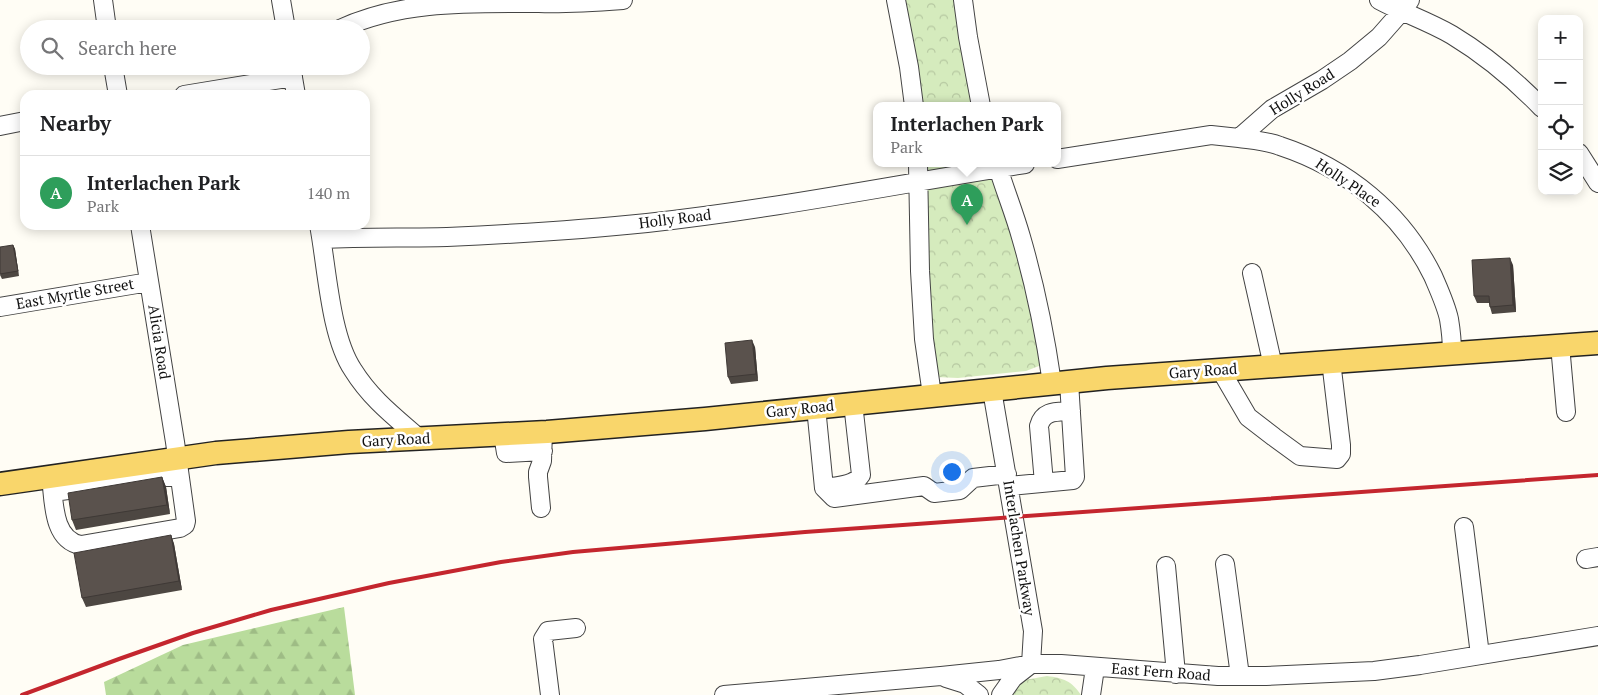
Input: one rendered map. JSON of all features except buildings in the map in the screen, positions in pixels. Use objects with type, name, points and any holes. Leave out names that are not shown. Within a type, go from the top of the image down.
[{"type":"main road","name":"Gary Road","points":[[1,484],[52,484],[178,467],[216,453],[339,443],[503,434],[543,441],[705,419],[1061,383],[1220,369],[1598,343]]},
{"type":"street","points":[[102,0],[105,20]]},
{"type":"street","points":[[281,0],[284,20]]},
{"type":"street","points":[[360,20],[400,8],[420,5],[623,0]]},
{"type":"street","points":[[896,0],[913,102]]},
{"type":"street","points":[[963,0],[968,37],[981,102]]},
{"type":"street","points":[[1379,0],[1406,6],[1423,20],[1452,35],[1489,60],[1539,105]]},
{"type":"street","name":"Holly Road","points":[[1239,138],[1272,108],[1322,80],[1350,61],[1379,37],[1406,6]]},
{"type":"street","points":[[115,75],[117,90]]},
{"type":"street","points":[[206,90],[274,75]]},
{"type":"street","points":[[293,75],[295,90]]},
{"type":"street","points":[[0,126],[20,122]]},
{"type":"street","points":[[1061,158],[1211,135],[1239,138]]},
{"type":"street","name":"Holly Place","points":[[1239,138],[1278,145],[1306,155],[1335,170],[1383,206],[1412,240],[1438,287],[1448,317],[1452,353]]},
{"type":"street","points":[[1583,159],[1598,183]]},
{"type":"street","points":[[918,167],[923,320],[932,395]]},
{"type":"street","name":"Holly Road","points":[[320,232],[350,237],[447,237],[640,224],[728,213],[919,182],[993,167]]},
{"type":"street","points":[[816,407],[824,488],[834,498],[924,486],[934,492],[960,490],[973,478],[1044,483],[1073,480],[1075,477],[1071,411],[1043,325],[1021,236],[998,167]]},
{"type":"street","name":"Alicia Road","points":[[52,484],[58,526],[62,534],[74,544],[81,545],[180,528],[185,525],[175,442],[141,230]]},
{"type":"street","points":[[320,232],[336,327],[352,370],[380,405],[420,439]]},
{"type":"street","points":[[1252,273],[1272,366]]},
{"type":"street","name":"East Myrtle Street","points":[[0,307],[149,282]]},
{"type":"street","points":[[1560,345],[1566,412]]},
{"type":"street","points":[[1220,369],[1248,417],[1300,456],[1337,459],[1341,454],[1341,445],[1331,361]]},
{"type":"street","name":"Interlachen Parkway","points":[[992,390],[1033,631],[1031,664]]},
{"type":"street","points":[[824,488],[852,483],[861,476],[853,403]]},
{"type":"street","points":[[1044,483],[1040,422],[1048,413],[1071,411]]},
{"type":"street","points":[[541,508],[538,472],[542,461],[543,441]]},
{"type":"street","points":[[1464,527],[1480,655]]},
{"type":"street","points":[[1225,564],[1240,676]]},
{"type":"street","points":[[1166,566],[1176,674]]},
{"type":"street","points":[[550,695],[544,636],[548,631],[576,628]]},
{"type":"street","name":"East Fern Road","points":[[724,695],[796,692],[999,670],[1031,664],[1061,664],[1176,674],[1240,676],[1374,670],[1420,665],[1598,636]]},
{"type":"street","points":[[1001,695],[1013,678],[1031,664]]},
{"type":"street","points":[[1091,695],[1095,668]]},
{"type":"street","points":[[941,676],[965,684],[979,695]]},
{"type":"green space","points":[[900,0],[958,0],[977,102],[915,102]]},
{"type":"green space","points":[[922,167],[993,167],[1025,268],[1044,364],[1026,371],[958,378],[936,377],[926,293]]},
{"type":"green space","points":[[344,607],[355,695],[106,695],[104,682],[183,645]]},
{"type":"green space","points":[[1047,676],[1067,681],[1081,695],[1010,695],[1025,680]]},
{"type":"railway","points":[[22,695],[193,633],[271,610],[389,583],[501,562],[573,552],[805,532],[1598,475]]},
{"type":"place","name":"Interlachen Park","points":[[967,225]]}]
